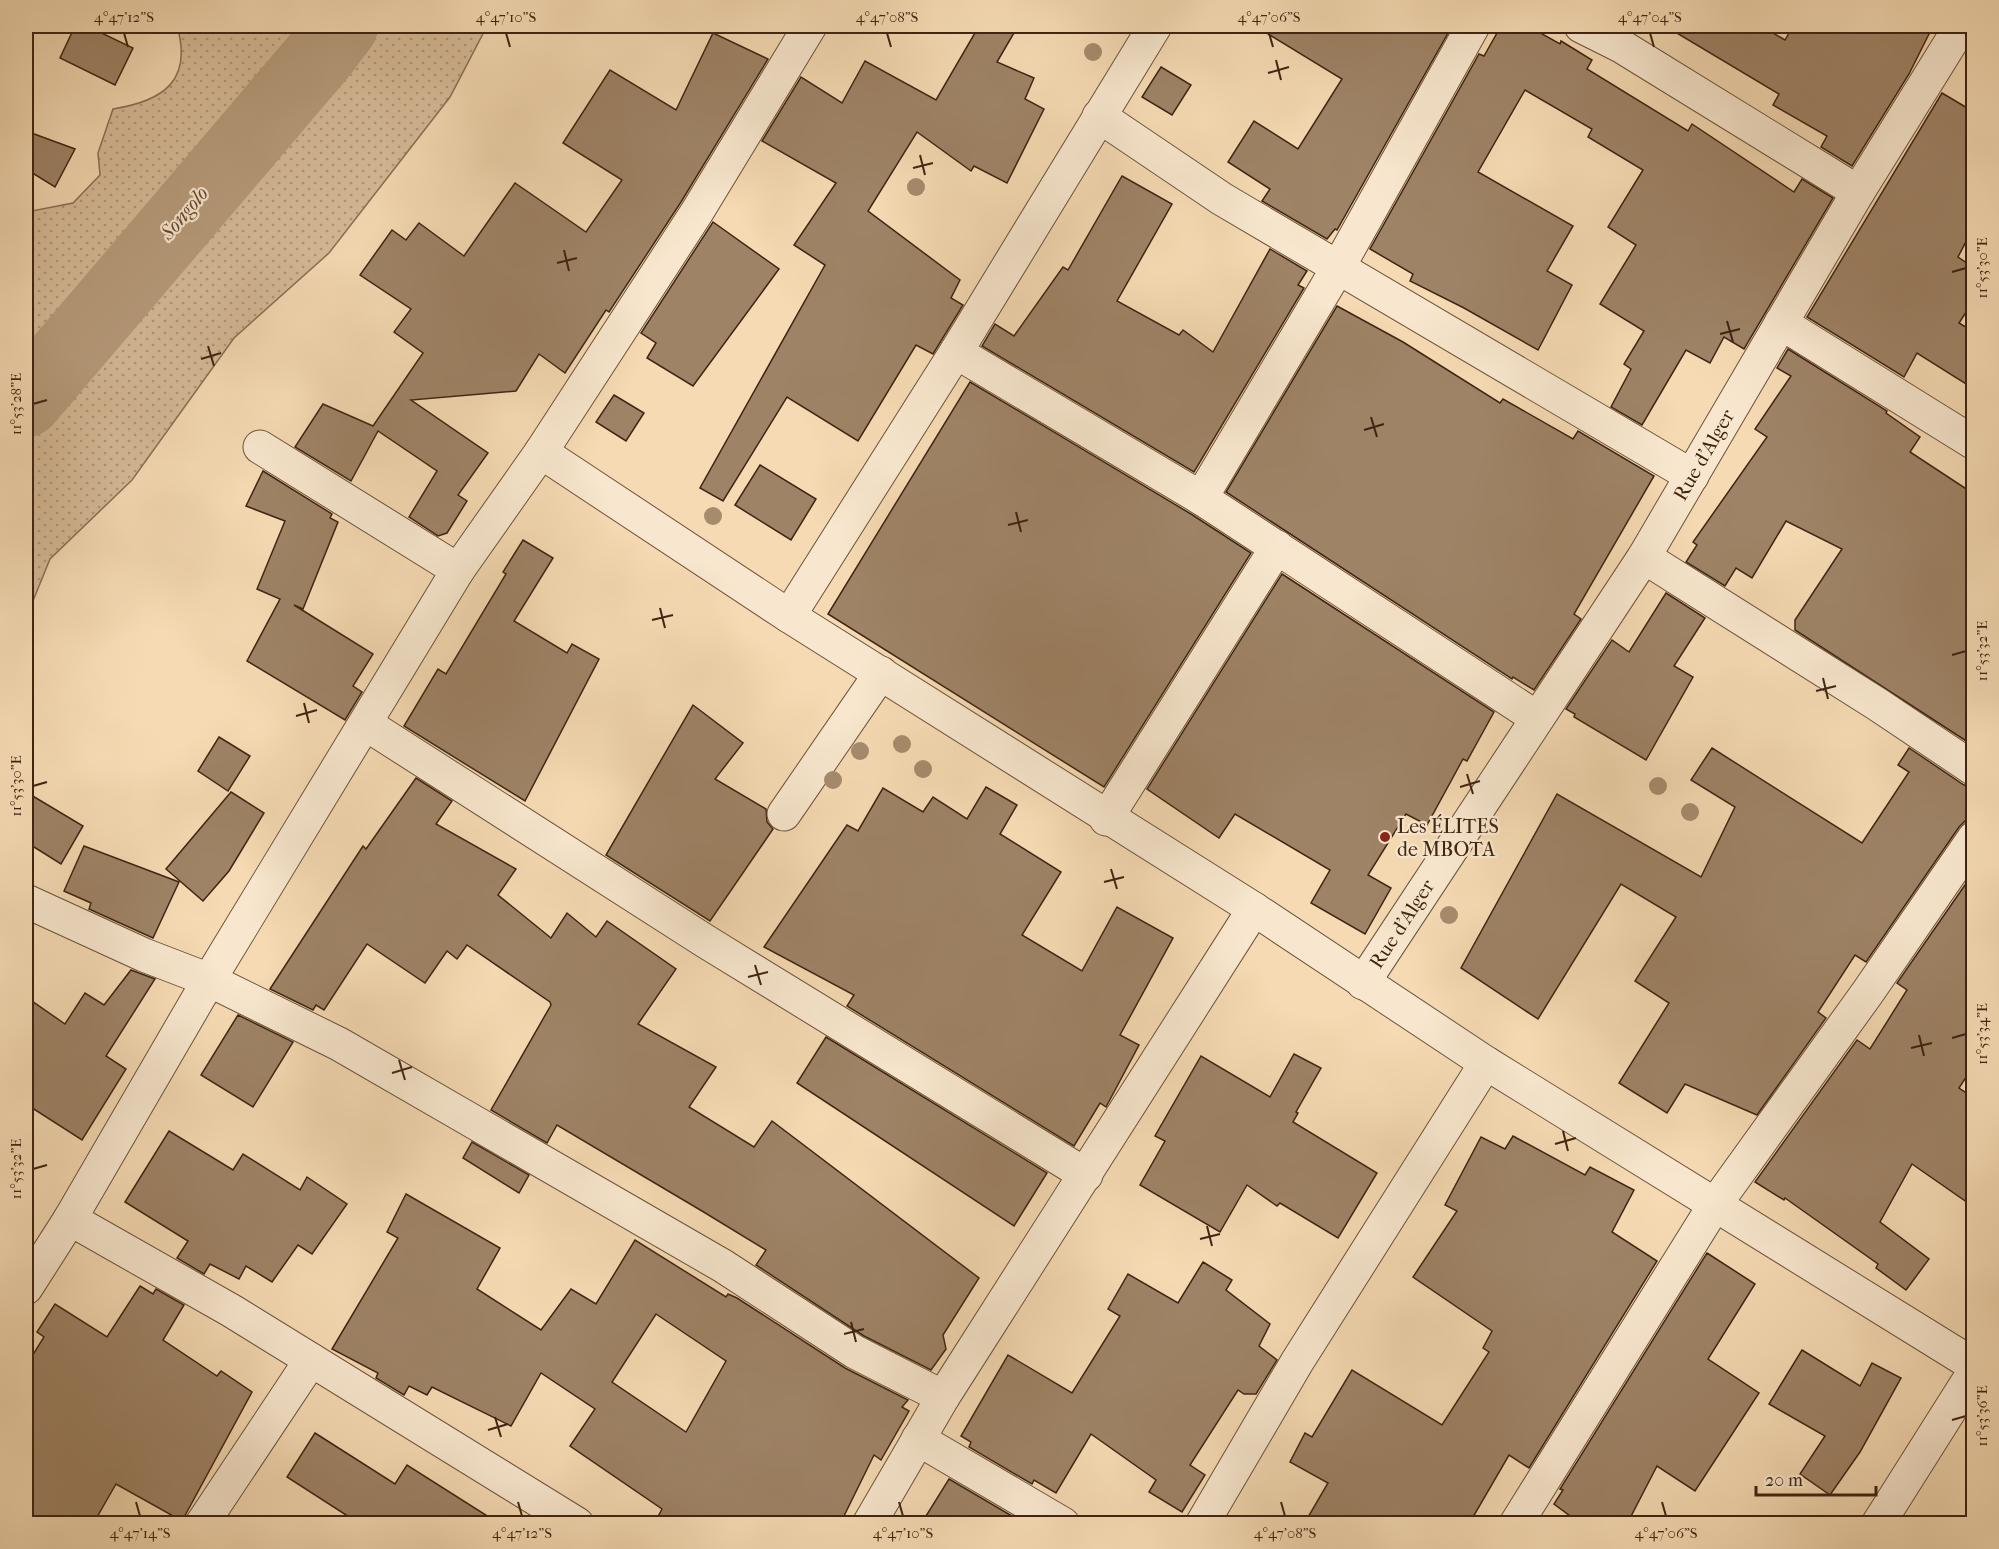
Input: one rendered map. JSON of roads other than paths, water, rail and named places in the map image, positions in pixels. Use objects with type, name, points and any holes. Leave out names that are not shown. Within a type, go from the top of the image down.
[{"type":"street","points":[[26,1288],[70,1219],[209,980],[458,570],[541,452],[697,212],[810,26]]},
{"type":"street","points":[[789,616],[956,352],[1155,26]]},
{"type":"street","points":[[1201,498],[1339,266],[1473,26]]},
{"type":"street","points":[[1581,26],[1627,36],[1858,192]]},
{"type":"street","name":"Rue d'Alger","points":[[1363,983],[1644,557],[1858,192],[1962,39]]},
{"type":"street","points":[[1100,116],[1222,198],[1692,476]]},
{"type":"street","points":[[1781,323],[1974,442]]},
{"type":"street","points":[[956,352],[1201,498],[1537,718]]},
{"type":"street","points":[[260,447],[458,570]]},
{"type":"street","points":[[541,452],[789,616],[1106,819],[1254,909],[1486,1063],[1974,1365]]},
{"type":"street","points":[[1106,819],[1277,547]]},
{"type":"street","points":[[1644,557],[1974,768]]},
{"type":"street","points":[[784,814],[880,673]]},
{"type":"street","points":[[366,724],[705,941],[1086,1175]]},
{"type":"street","points":[[1516,1524],[1714,1206],[1868,992],[1974,838]]},
{"type":"street","points":[[26,901],[144,955],[209,980],[339,1044],[723,1266],[855,1352],[943,1397]]},
{"type":"street","points":[[869,1524],[943,1397],[1254,909]]},
{"type":"street","points":[[1203,1524],[1297,1362],[1486,1063]]},
{"type":"street","points":[[70,1219],[137,1255],[311,1360],[539,1514],[577,1524]]},
{"type":"street","points":[[202,1524],[311,1360]]},
{"type":"street","points":[[1878,1524],[1974,1372]]},
{"type":"street","points":[[918,1439],[1063,1524]]},
{"type":"waterway","name":"Songolo","points":[[26,401],[320,55],[342,26]]},
{"type":"place","name":"Les ÉLITES de MBOTA","points":[[1385,837]]}]
